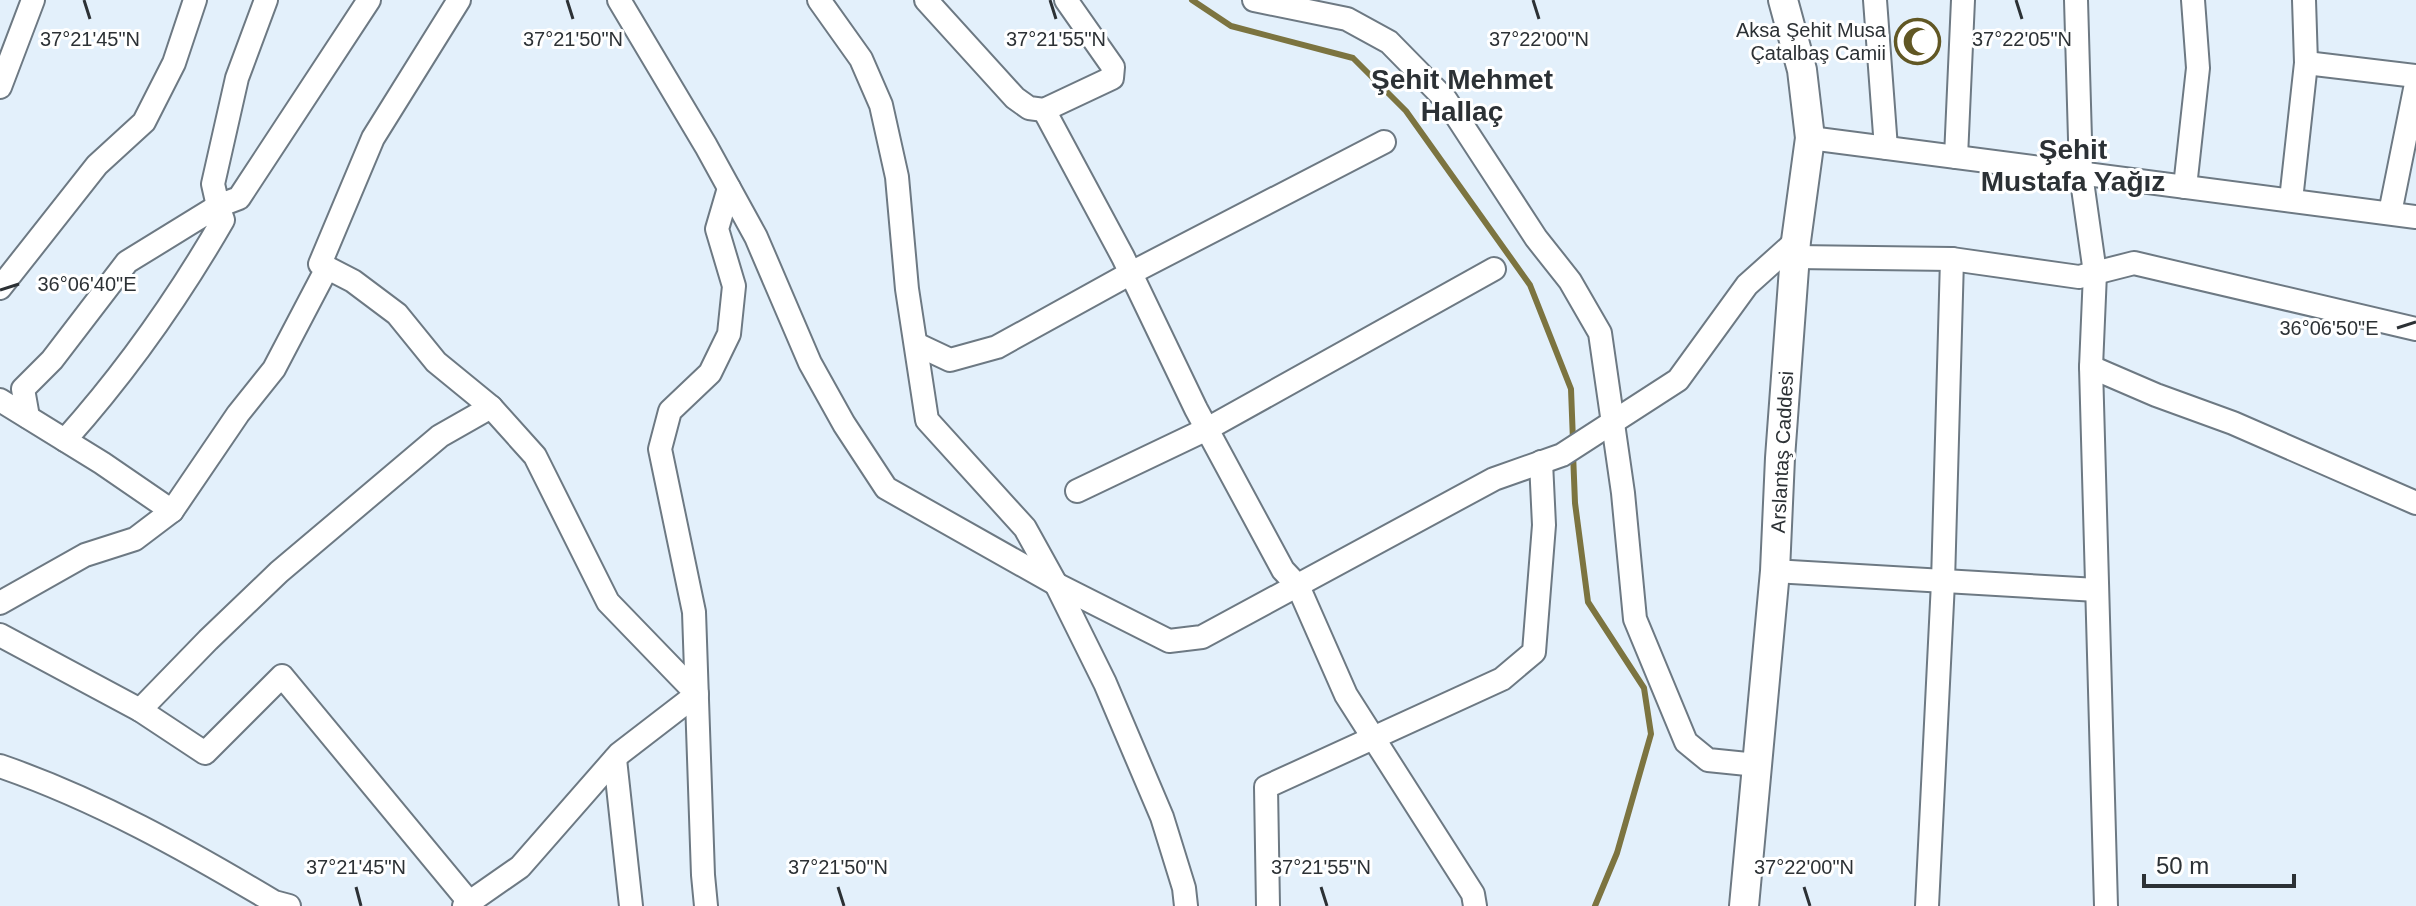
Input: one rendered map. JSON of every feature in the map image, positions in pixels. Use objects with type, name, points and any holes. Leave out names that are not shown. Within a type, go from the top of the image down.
[{"type":"main road","name":"Arslantaş Caddesi","points":[[1744,906],[1775,571],[1796,249],[1810,138],[1802,70],[1783,0]]},
{"type":"street","points":[[0,87],[33,0]]},
{"type":"street","points":[[0,288],[97,165],[144,122],[174,63],[195,0]]},
{"type":"street","points":[[65,440],[94,407],[194,271],[223,220],[213,184],[237,78],[266,0]]},
{"type":"street","points":[[28,417],[23,389],[52,360],[127,262],[218,206],[239,198],[369,0]]},
{"type":"street","points":[[459,0],[373,138],[320,264],[353,281],[397,314],[436,362],[491,407],[535,456],[608,602],[697,694]]},
{"type":"street","points":[[619,0],[756,237],[810,363],[844,424],[886,488],[1056,584],[1169,641],[1202,637],[1494,479],[1551,459],[1678,380],[1747,285],[1796,249],[1952,259],[2079,277],[2134,263],[2416,329]]},
{"type":"street","points":[[819,0],[861,59],[881,105],[897,177],[907,289],[927,420],[1025,528],[1056,584],[1105,683],[1162,817],[1184,888],[1186,906]]},
{"type":"street","points":[[926,0],[1015,98],[1029,108],[1044,110],[1112,78],[1113,67],[1066,0]]},
{"type":"street","points":[[1254,0],[1347,19],[1389,42],[1446,100],[1536,238],[1570,281],[1600,333],[1606,425],[1623,493],[1635,619],[1686,742],[1708,760],[1757,765]]},
{"type":"street","points":[[1875,0],[1886,148]]},
{"type":"street","points":[[1956,157],[1963,0]]},
{"type":"street","points":[[2076,0],[2081,174],[2095,273],[2091,367],[2106,906]]},
{"type":"street","points":[[2185,187],[2198,68],[2193,0]]},
{"type":"street","points":[[2291,200],[2306,63],[2304,0]]},
{"type":"street","points":[[2306,63],[2416,76]]},
{"type":"street","points":[[2390,213],[2416,84]]},
{"type":"street","points":[[1044,110],[1131,273],[1207,429],[1283,570],[1298,586],[1346,695],[1473,894],[1475,906]]},
{"type":"street","points":[[1810,138],[2416,217]]},
{"type":"street","points":[[916,344],[950,360],[997,347],[1131,273],[1384,142]]},
{"type":"street","points":[[706,906],[694,612],[660,449],[670,411],[710,373],[729,334],[734,286],[717,229],[729,188]]},
{"type":"street","points":[[1929,905],[1943,582],[1952,259]]},
{"type":"street","points":[[0,603],[85,555],[135,539],[172,511],[238,414],[274,369],[327,268]]},
{"type":"street","points":[[1077,491],[1207,429],[1494,269]]},
{"type":"street","points":[[2091,367],[2233,423],[2416,503]]},
{"type":"street","points":[[0,400],[172,511]]},
{"type":"street","points":[[140,710],[279,572],[440,436],[491,407]]},
{"type":"street","points":[[1268,906],[1266,787],[1502,679],[1534,652],[1551,459]]},
{"type":"street","points":[[1775,571],[2097,590]]},
{"type":"street","points":[[0,635],[140,710],[205,753],[282,676],[467,905],[520,867],[615,759],[697,694]]},
{"type":"street","points":[[615,759],[631,906]]},
{"type":"street","points":[[0,766],[74,795],[196,856],[274,902],[289,906]]},
{"type":"waterway","points":[[1192,0],[1231,26],[1353,58],[1406,111],[1530,285],[1571,389],[1573,441]]},
{"type":"waterway","points":[[1573,453],[1575,503],[1588,602],[1644,688],[1651,734],[1617,853],[1595,906]]},
{"type":"place","name":"Aksa Şehit Musa Çatalbaş Camii","points":[[1917,42]]},
{"type":"district","name":"Şehit Mehmet Hallaç","points":[[1462,95]]},
{"type":"district","name":"Şehit Mustafa Yağız","points":[[2073,165]]}]
